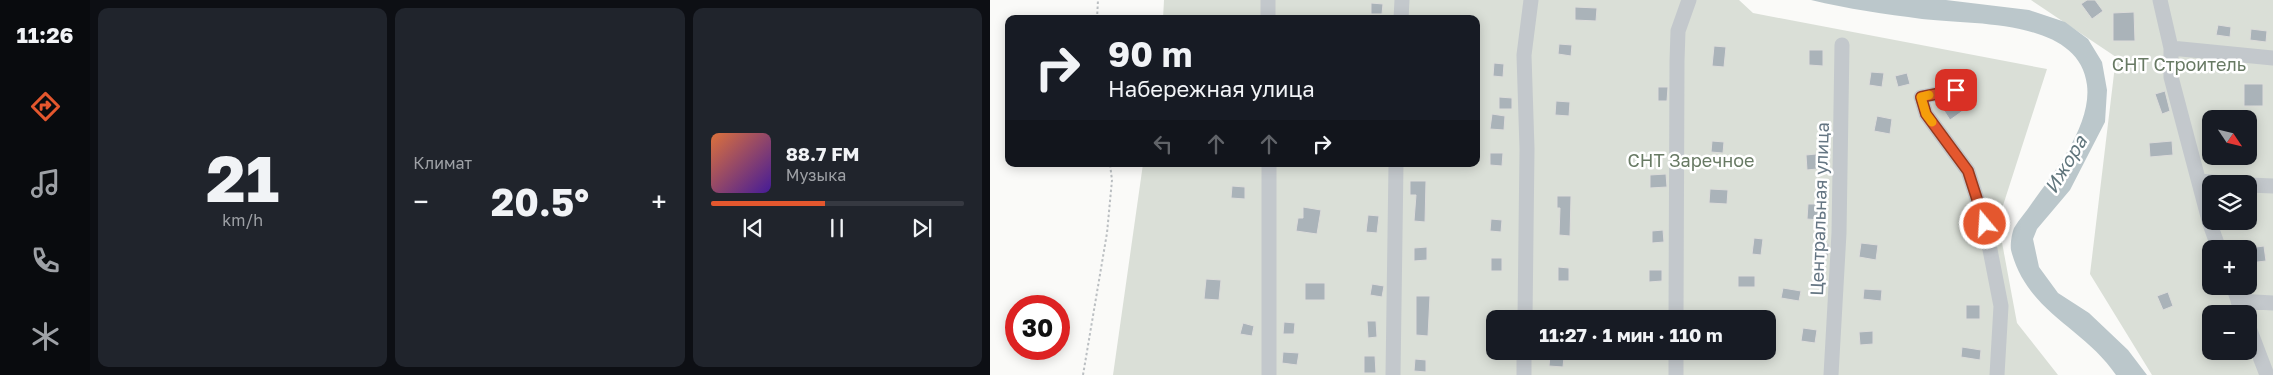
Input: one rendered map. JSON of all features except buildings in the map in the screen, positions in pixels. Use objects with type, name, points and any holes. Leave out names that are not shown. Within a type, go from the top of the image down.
[{"type":"street","points":[[1268,0],[1268,15]]},
{"type":"street","points":[[1401,15],[1402,0]]},
{"type":"street","points":[[1525,310],[1527,149],[1524,55],[1531,0]]},
{"type":"street","points":[[1676,310],[1678,31],[1689,0]]},
{"type":"street","points":[[2160,0],[2171,48],[2171,77],[2216,240]]},
{"type":"street","name":"Центральная улица","points":[[1831,375],[1839,233],[1842,44]]},
{"type":"street","points":[[2171,48],[2273,58]]},
{"type":"street","points":[[1956,90],[1921,97],[1926,114],[1968,171],[1985,224],[2001,306],[1997,375]]},
{"type":"street","points":[[1269,167],[1269,375]]},
{"type":"street","points":[[1392,375],[1396,167]]},
{"type":"street","points":[[2257,185],[2273,186]]},
{"type":"street","points":[[2238,300],[2273,303]]},
{"type":"street","points":[[2257,349],[2267,375]]},
{"type":"street","points":[[1524,360],[1524,375]]},
{"type":"street","points":[[1676,360],[1676,375]]},
{"type":"path","points":[[1097,15],[1098,0]]},
{"type":"path","points":[[1083,375],[1107,233],[1112,180],[1110,167]]},
{"type":"green space","name":"СНТ Заречное","points":[[1164,0],[1739,0],[1753,13],[2047,69],[1998,221],[2017,323],[2058,375],[1113,375],[1143,167],[1480,167],[1480,15],[1163,15]]},
{"type":"green space","name":"СНТ Строитель","points":[[2031,0],[2273,0],[2273,375],[2152,375],[2090,274],[2116,57]]},
{"type":"water","name":"Ижора","points":[[1811,0],[1946,0],[2029,10],[2065,22],[2088,39],[2102,62],[2107,90],[2105,122],[2070,190],[2037,229],[2033,239],[2039,267],[2058,293],[2089,313],[2128,350],[2147,375],[2116,375],[2103,358],[2043,305],[2019,271],[2011,250],[2014,228],[2051,178],[2070,148],[2084,116],[2087,85],[2080,63],[2065,47],[2044,36],[2020,29],[1922,19],[1853,9]]},
{"type":"slow traffic","points":[[1929,95],[1921,97],[1926,114],[1932,122]]},
{"type":"route","points":[[1956,90],[1921,97],[1926,114],[1968,171],[1985,224]]}]
